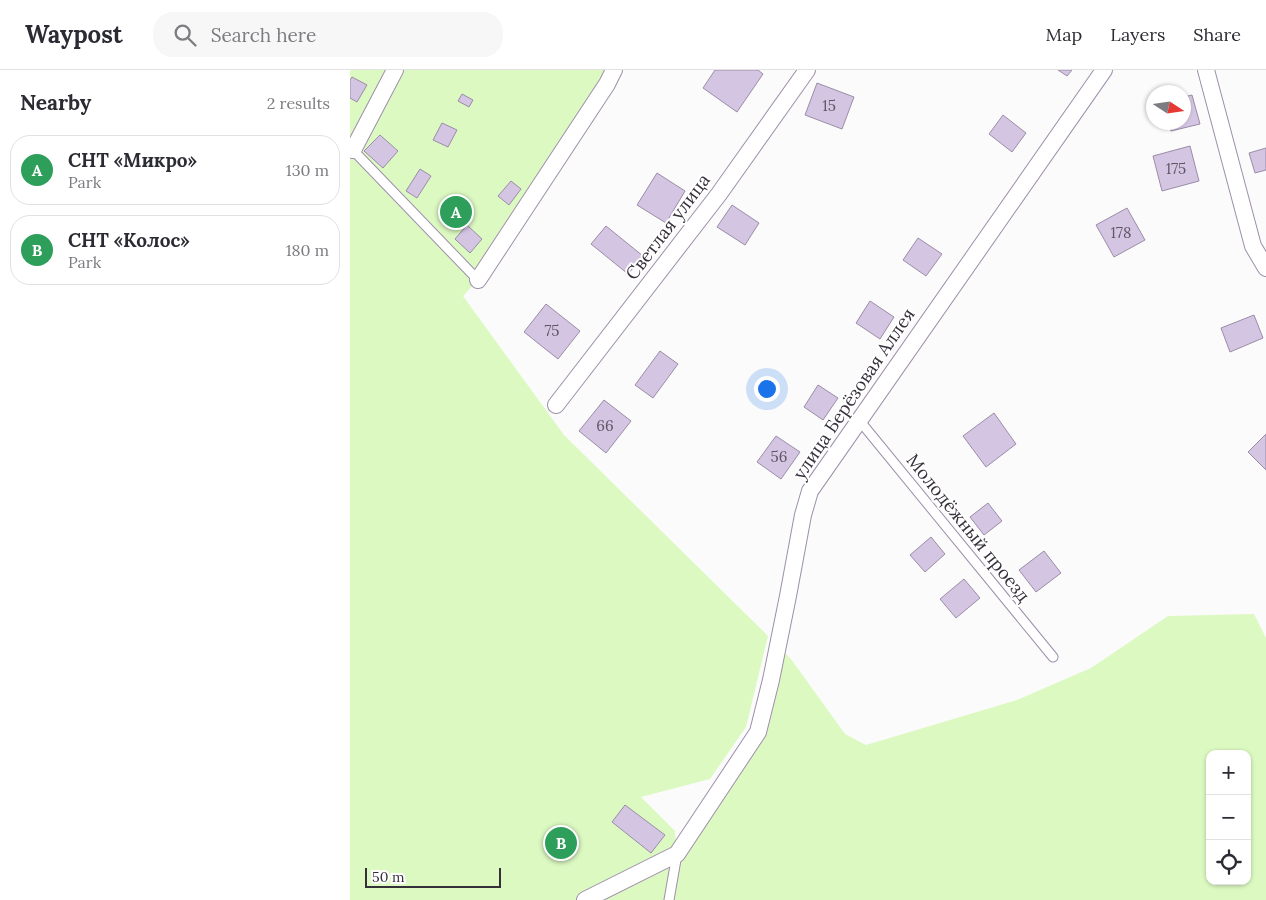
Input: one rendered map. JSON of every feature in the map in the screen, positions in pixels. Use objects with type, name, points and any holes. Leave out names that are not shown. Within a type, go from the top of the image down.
[{"type":"street","points":[[351,149],[396,70]]},
{"type":"street","points":[[478,280],[614,70]]},
{"type":"street","name":"Светлая улица","points":[[556,405],[719,194],[807,70]]},
{"type":"street","name":"улица Берёзовая Аллея","points":[[677,854],[758,732],[771,680],[802,515],[810,491],[1104,70]]},
{"type":"street","points":[[1206,70],[1266,268]]},
{"type":"street","points":[[586,900],[677,854]]},
{"type":"lane","points":[[351,149],[478,280]]},
{"type":"lane","name":"Молодёжный проезд","points":[[859,420],[1053,657]]},
{"type":"lane","points":[[670,900],[677,854]]},
{"type":"green space","points":[[350,70],[614,70],[478,280],[463,296],[564,435],[768,636],[746,727],[710,779],[641,797],[675,831],[677,853],[758,732],[777,645],[791,659],[845,734],[866,745],[1017,700],[1091,668],[1168,616],[1254,614],[1266,638],[1266,900],[350,900]]},
{"type":"building","points":[[715,70],[758,70],[763,74],[737,112],[703,88]]},
{"type":"building","points":[[1058,70],[1072,70],[1067,76]]},
{"type":"building","points":[[352,77],[367,85],[357,102],[350,98],[350,80]]},
{"type":"building","points":[[817,83],[854,97],[842,129],[805,115]]},
{"type":"building","points":[[462,94],[473,100],[469,107],[458,101]]},
{"type":"building","points":[[1191,95],[1200,124],[1191,126]]},
{"type":"building","points":[[1003,115],[1026,133],[1012,152],[989,134]]},
{"type":"building","points":[[442,123],[457,130],[448,147],[433,140]]},
{"type":"building","points":[[380,135],[398,151],[383,168],[364,151]]},
{"type":"building","points":[[1190,146],[1199,181],[1162,191],[1153,156]]},
{"type":"building","points":[[1266,148],[1266,170],[1255,173],[1249,153]]},
{"type":"building","points":[[420,169],[431,176],[417,198],[406,191]]},
{"type":"building","points":[[657,173],[685,191],[666,223],[637,205]]},
{"type":"building","points":[[511,181],[521,189],[509,205],[498,196]]},
{"type":"building","points":[[732,205],[759,223],[745,245],[717,227]]},
{"type":"building","points":[[1127,208],[1145,240],[1114,257],[1096,225]]},
{"type":"building","points":[[467,225],[482,239],[470,253],[455,239]]},
{"type":"building","points":[[606,226],[643,256],[628,274],[591,244]]},
{"type":"building","points":[[918,238],[942,254],[926,276],[903,260]]},
{"type":"building","points":[[870,301],[894,317],[880,339],[856,323]]},
{"type":"building","points":[[546,304],[580,331],[558,359],[524,332]]},
{"type":"building","points":[[1254,315],[1263,338],[1230,352],[1221,328]]},
{"type":"building","points":[[660,351],[678,364],[653,398],[635,385]]},
{"type":"building","points":[[818,385],[838,398],[823,420],[804,407]]},
{"type":"building","points":[[604,400],[631,421],[606,453],[579,431]]},
{"type":"building","points":[[994,413],[1016,444],[986,467],[963,436]]},
{"type":"building","points":[[1266,434],[1266,470],[1248,452]]},
{"type":"building","points":[[776,436],[800,452],[781,479],[757,462]]},
{"type":"building","points":[[988,503],[1002,521],[984,535],[970,517]]},
{"type":"building","points":[[931,537],[945,554],[925,572],[910,555]]},
{"type":"building","points":[[1044,551],[1061,573],[1036,592],[1019,570]]},
{"type":"building","points":[[964,579],[980,598],[956,618],[940,599]]},
{"type":"building","points":[[625,805],[665,835],[651,853],[612,822]]},
{"type":"place","name":"СНТ «Микро»","points":[[456,212]]},
{"type":"place","name":"СНТ «Колос»","points":[[561,843]]}]
